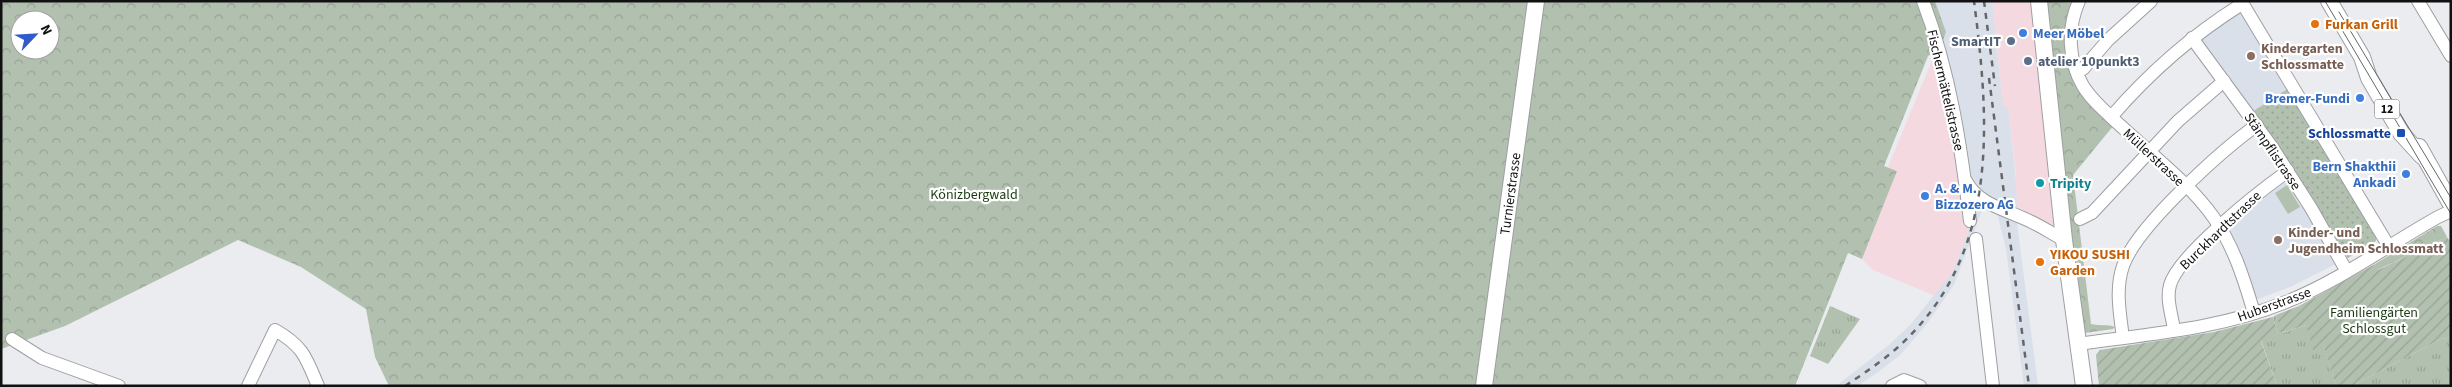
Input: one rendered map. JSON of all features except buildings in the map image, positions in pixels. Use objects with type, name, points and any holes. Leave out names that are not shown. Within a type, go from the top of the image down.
[{"type":"main road","name":"Turnierstrasse","points":[[1484,386],[1536,1]]},
{"type":"main road","points":[[2039,1],[2064,240],[2084,386]]},
{"type":"main road","name":"12","points":[[2329,1],[2362,57],[2377,73],[2414,136],[2422,156],[2451,204]]},
{"type":"street","name":"Fischermättelistrasse","points":[[1922,1],[1940,49],[1966,181],[1970,221]]},
{"type":"street","name":"Müllerstrasse","points":[[2079,1],[2071,31],[2071,49],[2076,70],[2087,92],[2110,117],[2204,206],[2219,227],[2237,260],[2254,313]]},
{"type":"street","points":[[2076,70],[2082,69],[2108,40],[2151,1]]},
{"type":"street","points":[[2110,117],[2158,67],[2192,38],[2242,2],[2388,246]]},
{"type":"street","points":[[2419,2],[2449,50]]},
{"type":"street","name":"Stämpflistrasse","points":[[2192,38],[2257,125],[2288,171],[2346,270]]},
{"type":"street","points":[[2080,219],[2092,213],[2186,113],[2224,81]]},
{"type":"street","points":[[2123,338],[2118,293],[2120,275],[2126,258],[2142,234],[2186,188],[2222,152],[2257,125]]},
{"type":"street","name":"Burckhardtstrasse","points":[[2174,330],[2169,297],[2174,276],[2219,227],[2244,204],[2288,171]]},
{"type":"street","points":[[1966,181],[1975,193],[1995,207],[2023,218],[2064,240]]},
{"type":"street","name":"Huberstrasse","points":[[2078,344],[2215,324],[2254,313],[2296,298],[2451,211]]},
{"type":"street","points":[[1976,239],[1994,386]]},
{"type":"street","points":[[248,386],[275,330],[295,341],[306,358],[318,386]]},
{"type":"street","points":[[12,339],[42,358],[119,386]]},
{"type":"street","points":[[1892,386],[1904,380],[1920,386]]},
{"type":"shaded area","points":[[1935,1],[1992,1],[2003,107],[2008,107],[2016,181],[2016,215],[2038,386],[2024,386],[2006,249],[1997,213],[1984,205],[1954,285],[1926,325],[1900,355],[1877,373],[1857,386],[1836,386],[1890,344],[1911,324],[1953,271],[1968,232],[1970,221],[1940,49],[1946,32]]},
{"type":"shaded area","points":[[1992,1],[2040,1],[2064,240],[2016,215],[2016,174],[2008,108],[2003,108]]},
{"type":"shaded area","points":[[2240,12],[2243,13],[2289,88],[2252,112],[2201,42],[2201,38]]},
{"type":"shaded area","points":[[1940,49],[1970,221],[1968,232],[1953,271],[1935,296],[1873,270],[1862,259],[1897,171],[1888,167],[1933,58],[1933,52]]},
{"type":"shaded area","name":"Kinder- und Jugendheim Schlossmatt","points":[[2285,180],[2292,184],[2336,264],[2290,287],[2258,299],[2255,298],[2227,232],[2227,224]]},
{"type":"green space","name":"Könizbergwald","points":[[1,1],[1935,1],[1946,32],[1940,49],[1928,56],[1884,166],[1897,171],[1862,259],[1848,253],[1795,386],[389,386],[375,357],[366,309],[301,267],[238,240],[65,326],[1,349]]},
{"type":"green space","points":[[2040,1],[2074,3],[2069,57],[2114,125],[2073,175],[2091,324],[2115,327],[2113,329],[2078,334]]},
{"type":"green space","points":[[2289,88],[2376,235],[2376,241],[2348,258],[2252,112]]},
{"type":"green space","points":[[2287,185],[2300,207],[2288,214],[2275,193]]},
{"type":"green space","points":[[2437,226],[2441,226],[2447,237],[2377,270],[2375,264]]},
{"type":"green space","name":"Familiengärten Schlossgut","points":[[2447,237],[2451,243],[2451,336],[2446,339],[2443,338],[2352,386],[2336,386],[2324,347],[2313,350],[2306,325],[2281,333],[2276,315],[2299,306],[2375,264],[2378,270]]},
{"type":"green space","points":[[1830,306],[1860,319],[1828,364],[1810,356]]},
{"type":"green space","points":[[2276,315],[2282,333],[2306,325],[2324,346],[2336,386],[2277,386],[2261,340],[2278,334],[2273,317]]},
{"type":"green space","points":[[2273,317],[2278,334],[2261,341],[2277,386],[2099,386],[2096,355],[2100,350],[2214,332]]},
{"type":"green space","points":[[2451,336],[2451,386],[2352,386],[2443,338],[2446,339]]},
{"type":"tram line","points":[[2325,1],[2451,214]]},
{"type":"tram line","points":[[2339,12],[2451,198]]},
{"type":"railway","points":[[1845,386],[1897,348],[1931,312],[1955,272],[1971,230],[1980,187],[1984,141],[1980,48],[1974,1]]},
{"type":"railway","points":[[1984,1],[1995,86]]},
{"type":"railway","points":[[1989,78],[2029,386]]},
{"type":"place","name":"Furkan Grill","points":[[2315,24]]},
{"type":"place","name":"Meer Möbel","points":[[2023,33]]},
{"type":"place","name":"SmartIT","points":[[2011,41]]},
{"type":"place","name":"Kindergarten Schlossmatte","points":[[2251,56]]},
{"type":"place","name":"atelier 10punkt3","points":[[2028,61]]},
{"type":"place","name":"Bremer-Fundi","points":[[2360,98]]},
{"type":"place","name":"Schlossmatte","points":[[2401,133]]},
{"type":"place","name":"Bern Shakthii Ankadi","points":[[2406,174]]},
{"type":"place","name":"Tripity","points":[[2040,183]]},
{"type":"place","name":"A. & M. Bizzozero AG","points":[[1925,196]]},
{"type":"place","name":"Kinder- und Jugendheim Schlossmatt","points":[[2278,240]]},
{"type":"place","name":"YIKOU SUSHI Garden","points":[[2040,262]]}]
